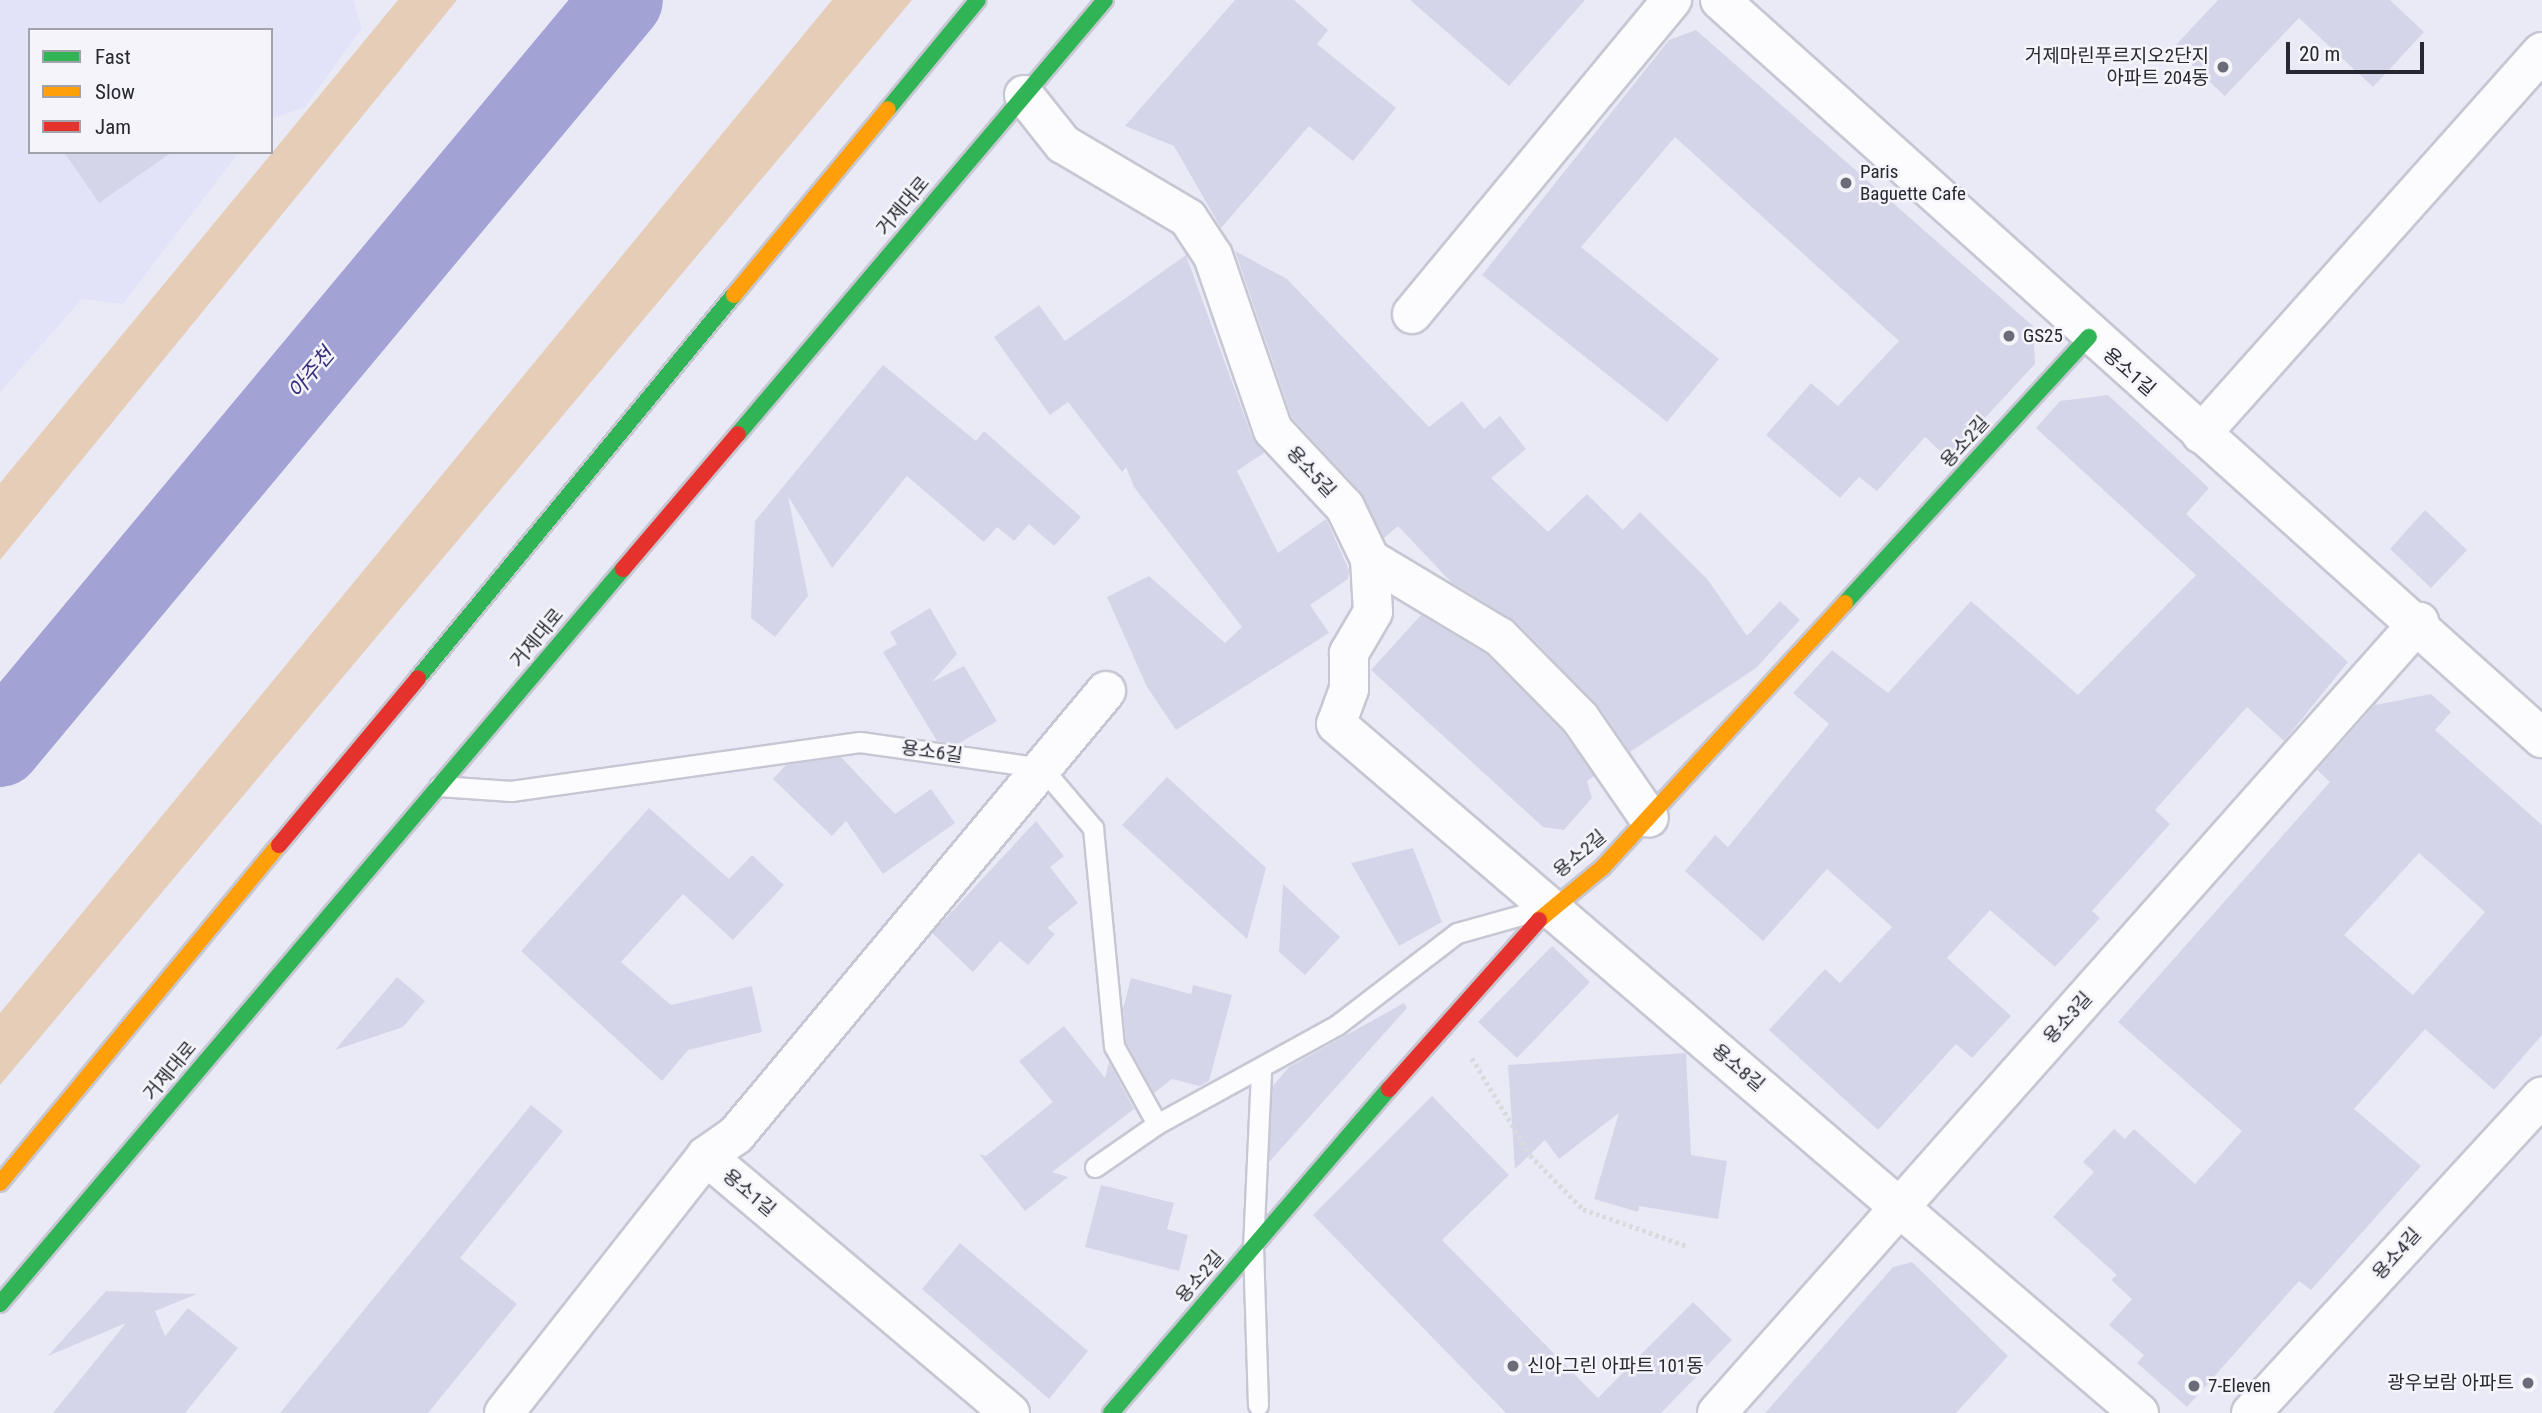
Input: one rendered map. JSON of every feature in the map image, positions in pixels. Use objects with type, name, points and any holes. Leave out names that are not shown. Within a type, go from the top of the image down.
[{"type":"street","points":[[0,1183],[978,0]]},
{"type":"street","name":"거제대로","points":[[0,1304],[1105,0]]},
{"type":"street","points":[[1412,314],[1672,0]]},
{"type":"street","name":"용소1길","points":[[1720,0],[2089,337],[2419,622],[2542,738]]},
{"type":"street","points":[[2201,434],[2542,52]]},
{"type":"street","name":"용소5길","points":[[1024,95],[1063,144],[1188,218],[1213,256],[1273,430],[1345,508],[1370,559]]},
{"type":"street","name":"용소2길","points":[[1111,1413],[1548,908],[1603,867],[2089,337]]},
{"type":"street","points":[[1370,559],[1500,637],[1580,718],[1649,818]]},
{"type":"street","name":"용소8길","points":[[1370,559],[1373,612],[1349,653],[1349,690],[1336,724],[1548,908],[1902,1205],[2139,1413]]},
{"type":"street","name":"용소3길","points":[[1717,1413],[2419,622]]},
{"type":"street","points":[[706,1157],[736,1135],[1106,691]]},
{"type":"street","name":"용소4길","points":[[2251,1413],[2542,1096]]},
{"type":"street","name":"용소1길","points":[[504,1413],[706,1157],[1010,1413]]},
{"type":"lane","name":"용소6길","points":[[439,786],[510,791],[860,742],[1042,768]]},
{"type":"lane","points":[[1042,768],[1093,828],[1114,1046],[1157,1124]]},
{"type":"lane","points":[[1095,1167],[1157,1124],[1337,1025],[1457,933],[1548,908]]},
{"type":"lane","points":[[1258,1405],[1253,1248],[1261,1069]]},
{"type":"path","points":[[1445,1025],[1474,1059],[1530,1155],[1583,1209],[1686,1246]]},
{"type":"shaded area","points":[[0,0],[353,0],[362,28],[305,107],[273,118],[273,28],[28,28],[28,154],[237,154],[123,304],[82,299],[0,392]]},
{"type":"shaded area","points":[[398,0],[457,0],[0,560],[0,483]]},
{"type":"shaded area","points":[[832,0],[912,0],[0,1085],[0,1013]]},
{"type":"building","points":[[1235,0],[1294,0],[1328,30],[1317,44],[1396,108],[1353,161],[1309,126],[1221,228],[1174,146],[1125,126]]},
{"type":"building","points":[[1410,0],[1585,0],[1509,86]]},
{"type":"building","name":"거제마린푸르지오2단지 아파트 204동","points":[[2218,0],[2390,0],[2424,32],[2373,87],[2299,18],[2225,96],[2173,48]]},
{"type":"building","points":[[1696,30],[2033,326],[2035,364],[1948,458],[1925,437],[1877,491],[1859,477],[1840,498],[1766,435],[1811,383],[1838,406],[1899,341],[1675,137],[1581,247],[1719,359],[1667,422],[1482,275],[1669,40]]},
{"type":"building","points":[[65,154],[169,154],[99,203]]},
{"type":"building","points":[[1235,251],[1287,279],[1429,427],[1462,401],[1484,429],[1500,416],[1526,449],[1491,478],[1548,532],[1587,494],[1623,530],[1640,512],[1708,580],[1747,636],[1780,601],[1800,620],[1756,668],[1630,752],[1596,703],[1515,621],[1451,582],[1398,526],[1384,538],[1361,492],[1292,418]]},
{"type":"building","points":[[1186,255],[1252,437],[1264,453],[1237,471],[1278,553],[1326,519],[1349,570],[1348,579],[1310,605],[1329,633],[1176,730],[1147,687],[1107,597],[1149,576],[1225,643],[1242,627],[1134,487],[1126,467],[1122,472],[1068,402],[1050,415],[994,337],[1039,305],[1065,341]]},
{"type":"building","points":[[883,365],[976,441],[984,431],[1081,517],[1054,546],[1029,524],[1014,541],[997,527],[984,542],[907,476],[832,568],[788,496],[808,596],[775,637],[751,618],[755,521]]},
{"type":"building","points":[[2108,395],[2209,488],[2186,514],[2348,662],[2284,741],[2247,707],[2155,810],[2170,824],[2092,911],[2100,918],[2055,967],[1990,910],[1947,958],[2011,1016],[1972,1058],[1956,1044],[1878,1130],[1769,1030],[1825,969],[1840,983],[1892,927],[1827,869],[1763,941],[1685,871],[1715,835],[1728,847],[1829,724],[1793,693],[1832,650],[1888,693],[1971,601],[2078,695],[2196,575],[2036,428],[2060,401]]},
{"type":"building","points":[[2425,510],[2467,550],[2431,588],[2390,549]]},
{"type":"building","points":[[930,608],[957,654],[932,682],[964,666],[997,721],[958,744],[937,741],[883,652],[897,644],[890,632]]},
{"type":"building","points":[[1421,615],[1486,654],[1563,732],[1594,776],[1587,781],[1592,798],[1564,830],[1543,827],[1371,670]]},
{"type":"building","points":[[2431,694],[2451,712],[2435,730],[2542,825],[2542,1035],[2494,1090],[2425,1029],[2354,1109],[2421,1166],[2311,1290],[2299,1281],[2187,1407],[2137,1363],[2144,1355],[2109,1325],[2132,1299],[2111,1280],[2117,1275],[2053,1217],[2094,1172],[2083,1162],[2114,1129],[2125,1139],[2134,1129],[2195,1184],[2242,1131],[2118,1022],[2330,782],[2317,770],[2375,705]],"holes":[[[2419,853],[2485,912],[2413,995],[2344,935]]]},
{"type":"building","points":[[841,757],[895,814],[931,789],[955,823],[883,874],[846,821],[832,836],[773,779],[786,765]]},
{"type":"building","points":[[1167,777],[1266,868],[1247,939],[1122,825]]},
{"type":"building","points":[[649,808],[729,879],[752,855],[784,885],[733,940],[683,894],[621,962],[671,1005],[752,986],[762,1032],[688,1050],[662,1081],[521,951]]},
{"type":"building","points":[[1036,821],[1064,856],[1050,867],[1078,903],[1047,928],[1055,934],[1028,965],[1000,941],[973,972],[932,933]]},
{"type":"building","points":[[1413,848],[1442,922],[1399,946],[1351,863]]},
{"type":"building","points":[[1283,884],[1340,937],[1305,975],[1279,952]]},
{"type":"building","points":[[1552,946],[1590,982],[1517,1058],[1478,1022]]},
{"type":"building","points":[[397,977],[425,1001],[403,1027],[335,1050]]},
{"type":"building","points":[[1131,978],[1191,994],[1193,985],[1232,995],[1209,1081],[1200,1086],[1172,1079],[1154,1093],[1126,1042],[1123,1009]]},
{"type":"building","points":[[1404,1003],[1407,1008],[1269,1162],[1272,1087],[1289,1067]]},
{"type":"building","points":[[1064,1026],[1105,1078],[1109,1062],[1134,1109],[1052,1172],[1068,1177],[1025,1211],[979,1154],[986,1156],[1053,1102],[1019,1061]]},
{"type":"building","points":[[1686,1053],[1691,1155],[1727,1161],[1718,1219],[1639,1206],[1638,1212],[1594,1199],[1619,1113],[1559,1159],[1545,1140],[1515,1169],[1508,1065]]},
{"type":"building","points":[[1432,1096],[1509,1175],[1442,1240],[1598,1398],[1693,1302],[1732,1340],[1661,1413],[1506,1413],[1313,1215]]},
{"type":"building","points":[[531,1105],[563,1131],[460,1258],[517,1304],[428,1413],[280,1413]]},
{"type":"building","points":[[1101,1185],[1174,1203],[1167,1229],[1188,1235],[1179,1271],[1085,1247]]},
{"type":"building","points":[[960,1243],[1088,1351],[1049,1399],[922,1289]]},
{"type":"building","points":[[1912,1262],[2008,1356],[1956,1413],[1765,1413],[1893,1267]]},
{"type":"building","points":[[106,1291],[197,1294],[155,1311],[165,1336],[188,1308],[238,1348],[185,1413],[53,1413],[126,1323],[48,1356]]},
{"type":"waterway","name":"아주천","points":[[0,746],[622,0]]},
{"type":"traffic: fast","points":[[888,109],[978,0]]},
{"type":"traffic: fast","points":[[738,434],[1105,0]]},
{"type":"traffic: fast","points":[[418,678],[734,295]]},
{"type":"traffic: fast","points":[[1845,603],[2089,337]]},
{"type":"traffic: fast","points":[[0,1304],[623,569]]},
{"type":"traffic: fast","points":[[1111,1413],[1389,1089]]},
{"type":"traffic: slow","points":[[734,295],[888,109]]},
{"type":"traffic: slow","points":[[1539,920],[1603,867],[1845,603]]},
{"type":"traffic: slow","points":[[0,1183],[279,845]]},
{"type":"traffic: jam","points":[[623,569],[738,434]]},
{"type":"traffic: jam","points":[[279,845],[418,678]]},
{"type":"traffic: jam","points":[[1389,1089],[1539,920]]},
{"type":"place","name":"거제마린푸르지오2단지 아파트 204동","points":[[2223,67]]},
{"type":"place","name":"Paris Baguette Cafe","points":[[1846,183]]},
{"type":"place","name":"GS25","points":[[2009,336]]},
{"type":"place","name":"신아그린 아파트 101동","points":[[1513,1366]]},
{"type":"place","name":"광우보람 아파트","points":[[2528,1383]]},
{"type":"place","name":"7-Eleven","points":[[2194,1386]]}]
